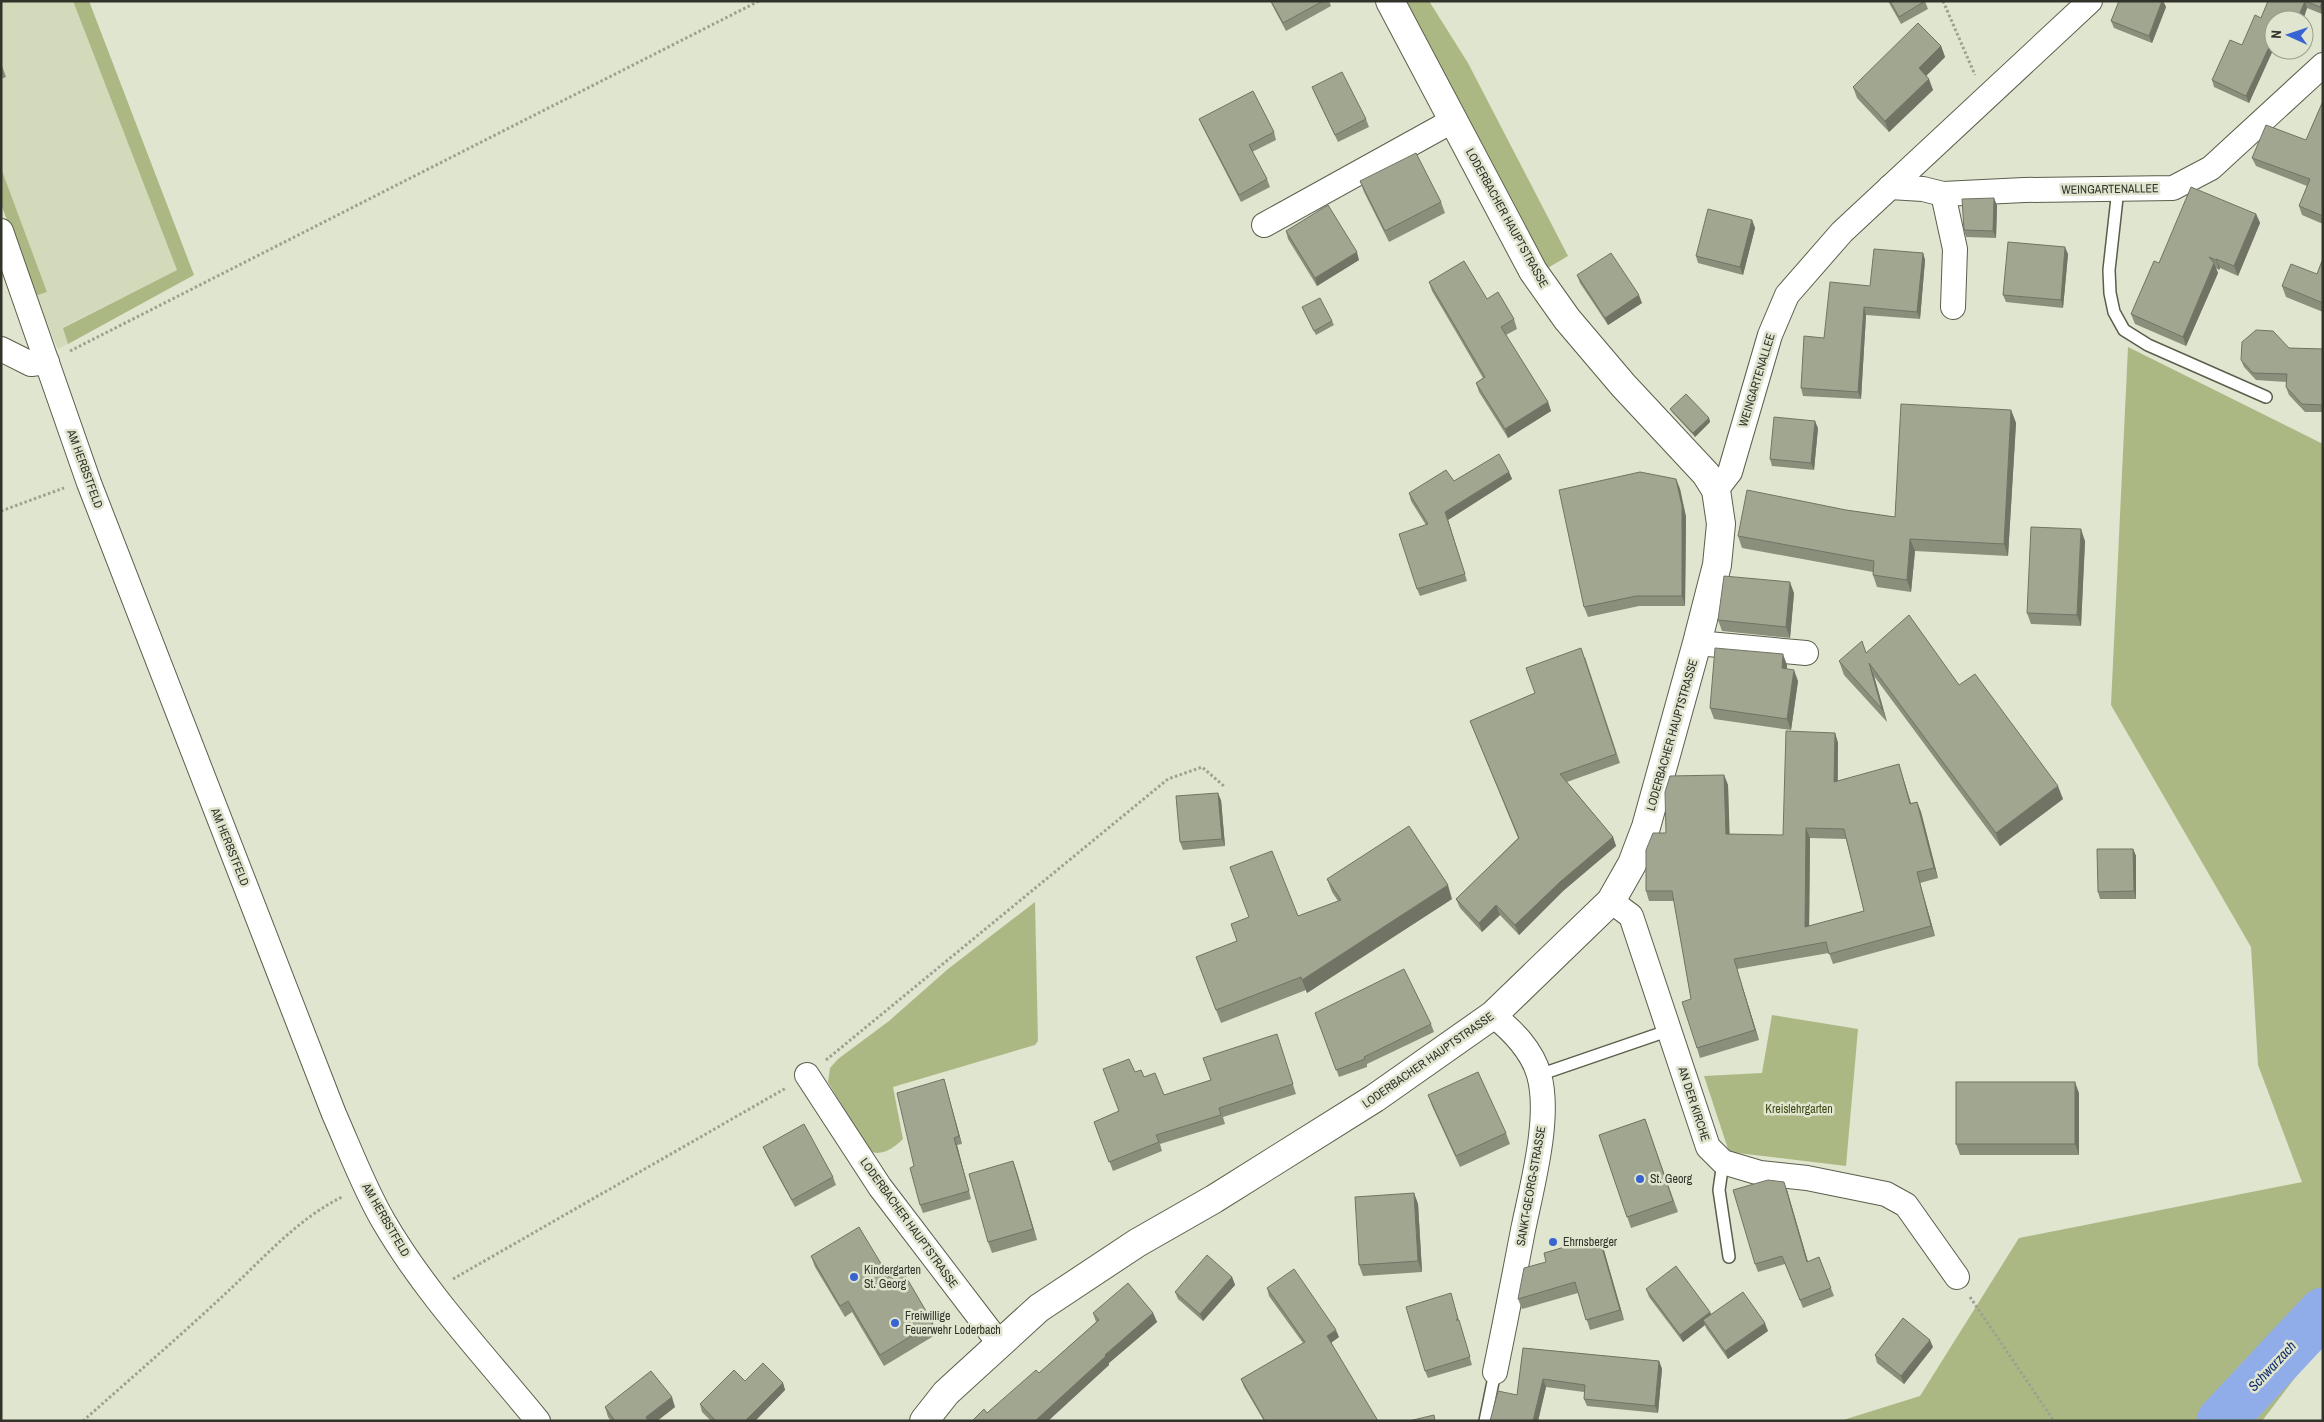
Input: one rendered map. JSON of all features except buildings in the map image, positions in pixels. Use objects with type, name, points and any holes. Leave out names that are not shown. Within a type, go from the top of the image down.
[{"type":"street","name":"LODERBACHER HAUPTSTRASSE","points":[[924,1421],[946,1393],[1039,1308],[1137,1243],[1214,1199],[1375,1098],[1494,1015],[1611,901],[1632,864],[1646,827],[1717,565],[1721,524],[1716,490],[1706,474],[1624,385],[1567,319],[1533,271],[1390,1]]},
{"type":"street","name":"WEINGARTENALLEE","points":[[1716,490],[1730,472],[1770,334],[1786,296],[1842,232],[2090,1]]},
{"type":"street","name":"WEINGARTENALLEE","points":[[1890,187],[1923,189],[1943,194],[2173,188],[2211,168],[2323,65]]},
{"type":"street","points":[[1264,225],[1452,121]]},
{"type":"street","points":[[1943,194],[1956,249],[1953,308]]},
{"type":"street","name":"AM HERBSTFELD","points":[[1,230],[89,483],[334,1114],[365,1186],[383,1221],[412,1265],[538,1421]]},
{"type":"street","points":[[1,349],[31,364],[47,362]]},
{"type":"street","name":"LODERBACHER HAUPTSTRASSE","points":[[1697,644],[1806,653]]},
{"type":"street","name":"AN DER KIRCHE","points":[[1611,901],[1631,916],[1708,1147],[1723,1162]]},
{"type":"street","name":"SANKT-GEORG-STRASSE","points":[[1494,1015],[1517,1034],[1539,1075],[1543,1119],[1496,1372]]},
{"type":"street","name":"LODERBACHER HAUPTSTRASSE","points":[[807,1075],[880,1187],[999,1343]]},
{"type":"street","points":[[1723,1162],[1760,1173],[1807,1178],[1886,1194],[1906,1205],[1957,1277]]},
{"type":"lane","points":[[2118,189],[2109,270],[2110,293],[2114,312],[2124,330],[2148,345],[2266,397]]},
{"type":"lane","points":[[1539,1075],[1670,1030]]},
{"type":"lane","points":[[1723,1162],[1719,1190],[1729,1258]]},
{"type":"lane","points":[[1485,1421],[1496,1372]]},
{"type":"path","points":[[47,362],[759,1]]},
{"type":"path","points":[[1943,1],[1985,99]]},
{"type":"path","points":[[1,511],[54,490],[89,483]]},
{"type":"path","points":[[432,1291],[807,1075],[1168,779],[1202,766],[1224,787]]},
{"type":"path","points":[[83,1421],[224,1295],[294,1229],[325,1205],[365,1186]]},
{"type":"path","points":[[1957,1277],[2054,1421]]},
{"type":"shaded area","points":[[1,1],[73,1],[177,270],[63,327],[68,344],[58,349],[35,296],[47,292],[1,168]]},
{"type":"green space","points":[[73,1],[89,1],[194,275],[68,344],[63,328],[177,270]]},
{"type":"green space","points":[[1402,1],[1429,1],[1468,63],[1568,256],[1546,269]]},
{"type":"green space","points":[[1,168],[47,292],[35,296],[1,204]]},
{"type":"green space","points":[[2128,347],[2323,444],[2323,1346],[2301,1370],[2262,1421],[1840,1421],[1920,1396],[2019,1238],[2302,1182],[2258,1065],[2251,947],[2111,705]]},
{"type":"green space","points":[[1035,902],[1038,1041],[1035,1045],[893,1087],[903,1139],[887,1151],[877,1153],[868,1150],[828,1082],[830,1068],[838,1059],[889,1021],[948,969]]},
{"type":"green space","name":"Kreislehrgarten","points":[[1772,1015],[1858,1029],[1846,1166],[1729,1152],[1704,1076],[1762,1073]]},
{"type":"waterway","name":"Schwarzach","points":[[2221,1421],[2323,1312]]},
{"type":"place","name":"St. Georg","points":[[1640,1179]]},
{"type":"place","name":"Ehrnsberger","points":[[1553,1242]]},
{"type":"place","name":"Kindergarten St. Georg","points":[[854,1277]]},
{"type":"place","name":"Freiwillige Feuerwehr Loderbach","points":[[895,1323]]}]
